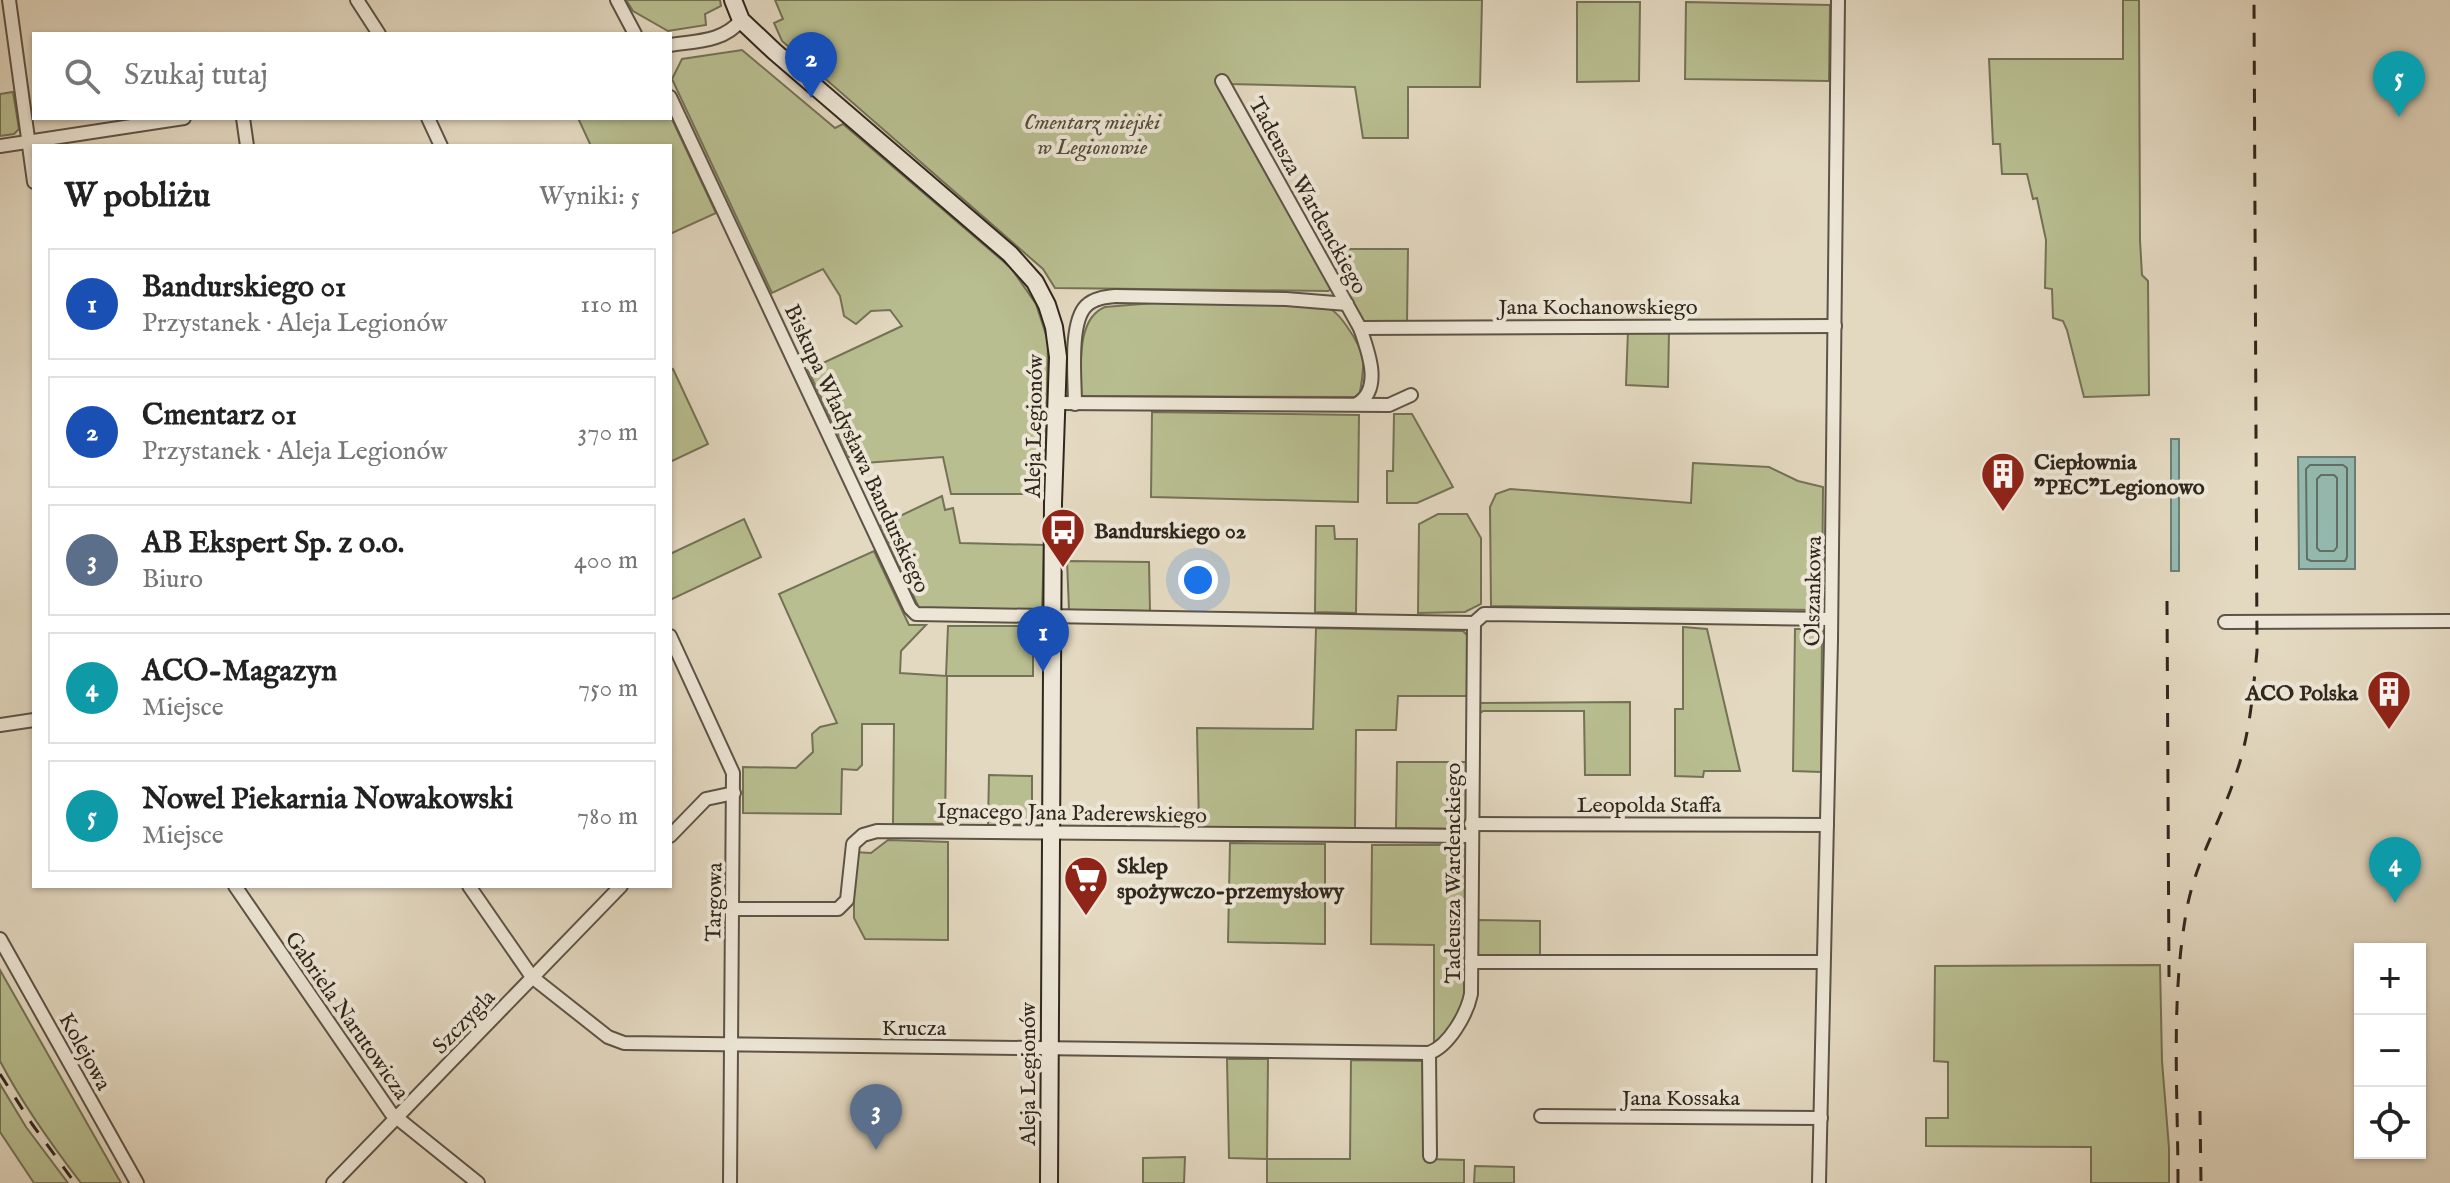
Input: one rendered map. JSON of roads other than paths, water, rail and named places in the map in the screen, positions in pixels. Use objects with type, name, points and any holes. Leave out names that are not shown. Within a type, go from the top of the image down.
[{"type":"street","points":[[9,0],[32,169]]},
{"type":"street","points":[[357,0],[378,32]]},
{"type":"street","points":[[617,0],[634,32]]},
{"type":"street","name":"Aleja Legionów","points":[[733,0],[741,20],[998,243],[1028,274],[1047,305],[1054,327],[1058,357],[1050,832],[1049,1183]]},
{"type":"street","name":"Olszankowa","points":[[1819,1183],[1831,619],[1838,0]]},
{"type":"street","points":[[672,45],[715,38],[732,30],[741,20]]},
{"type":"street","name":"Tadeusza Wardenckiego","points":[[1222,81],[1360,328],[1369,358],[1371,380],[1368,395],[1357,404]]},
{"type":"street","name":"Biskupa Władysława Bandurskiego","points":[[672,101],[910,608],[916,614],[1474,623],[1484,614],[1831,619]]},
{"type":"street","points":[[0,146],[171,120]]},
{"type":"street","points":[[243,120],[247,144]]},
{"type":"street","points":[[429,120],[440,144]]},
{"type":"street","points":[[1075,404],[1077,324],[1087,305],[1102,298],[1286,299],[1347,304]]},
{"type":"street","name":"Jana Kochanowskiego","points":[[1360,328],[1835,326]]},
{"type":"street","points":[[1056,403],[1389,405],[1411,395]]},
{"type":"street","points":[[2225,622],[2450,621]]},
{"type":"street","name":"Tadeusza Wardenckiego","points":[[1429,1053],[1440,1048],[1469,1004],[1474,623]]},
{"type":"street","name":"Targowa","points":[[672,640],[731,765],[734,793],[730,1183]]},
{"type":"street","points":[[0,725],[32,720]]},
{"type":"street","points":[[672,834],[706,799],[734,793]]},
{"type":"street","name":"Leopolda Staffa","points":[[1471,830],[1827,825]]},
{"type":"street","name":"Ignacego Jana Paderewskiego","points":[[733,909],[833,911],[843,907],[847,900],[850,851],[858,839],[870,832],[1471,830]]},
{"type":"street","name":"Gabriela Narutowicza","points":[[236,888],[396,1119],[478,1183]]},
{"type":"street","name":"Krucza","points":[[470,888],[532,977],[615,1041],[1429,1053]]},
{"type":"street","name":"Szczygla","points":[[333,1183],[619,888]]},
{"type":"street","name":"Kolejowa","points":[[0,939],[137,1183]]},
{"type":"street","points":[[1471,962],[1823,962]]},
{"type":"street","points":[[1429,1053],[1430,1156]]},
{"type":"street","name":"Jana Kossaka","points":[[1541,1116],[1821,1118]]},
{"type":"water","points":[[2171,439],[2179,439],[2179,571],[2171,571]]},
{"type":"water","points":[[2298,457],[2355,457],[2355,569],[2299,569]]},
{"type":"railway","points":[[2178,1183],[2176,1043],[2182,937],[2192,886],[2231,788],[2245,742],[2257,651],[2254,0]]},
{"type":"railway","points":[[2167,601],[2169,977]]},
{"type":"railway","points":[[0,1074],[75,1183]]},
{"type":"railway","points":[[2200,1111],[2201,1183]]},
{"type":"place","name":"Cmentarz 01","points":[[811,98]]},
{"type":"place","name":"Nowel Piekarnia Nowakowski","points":[[2399,117]]},
{"type":"place","name":"Ciepłownia \"PEC\"Legionowo","points":[[2003,513]]},
{"type":"place","name":"Bandurskiego 02","points":[[1063,569]]},
{"type":"place","name":"Bandurskiego 01","points":[[1043,672]]},
{"type":"place","name":"ACO Polska","points":[[2389,731]]},
{"type":"place","name":"ACO-Magazyn","points":[[2395,903]]},
{"type":"place","name":"Sklep spożywczo-przemysłowy","points":[[1086,917]]},
{"type":"place","name":"AB Ekspert Sp. z o.o.","points":[[876,1150]]},
{"type":"park label","name":"Cmentarz miejski w Legionowie","points":[[1092,134]]}]
